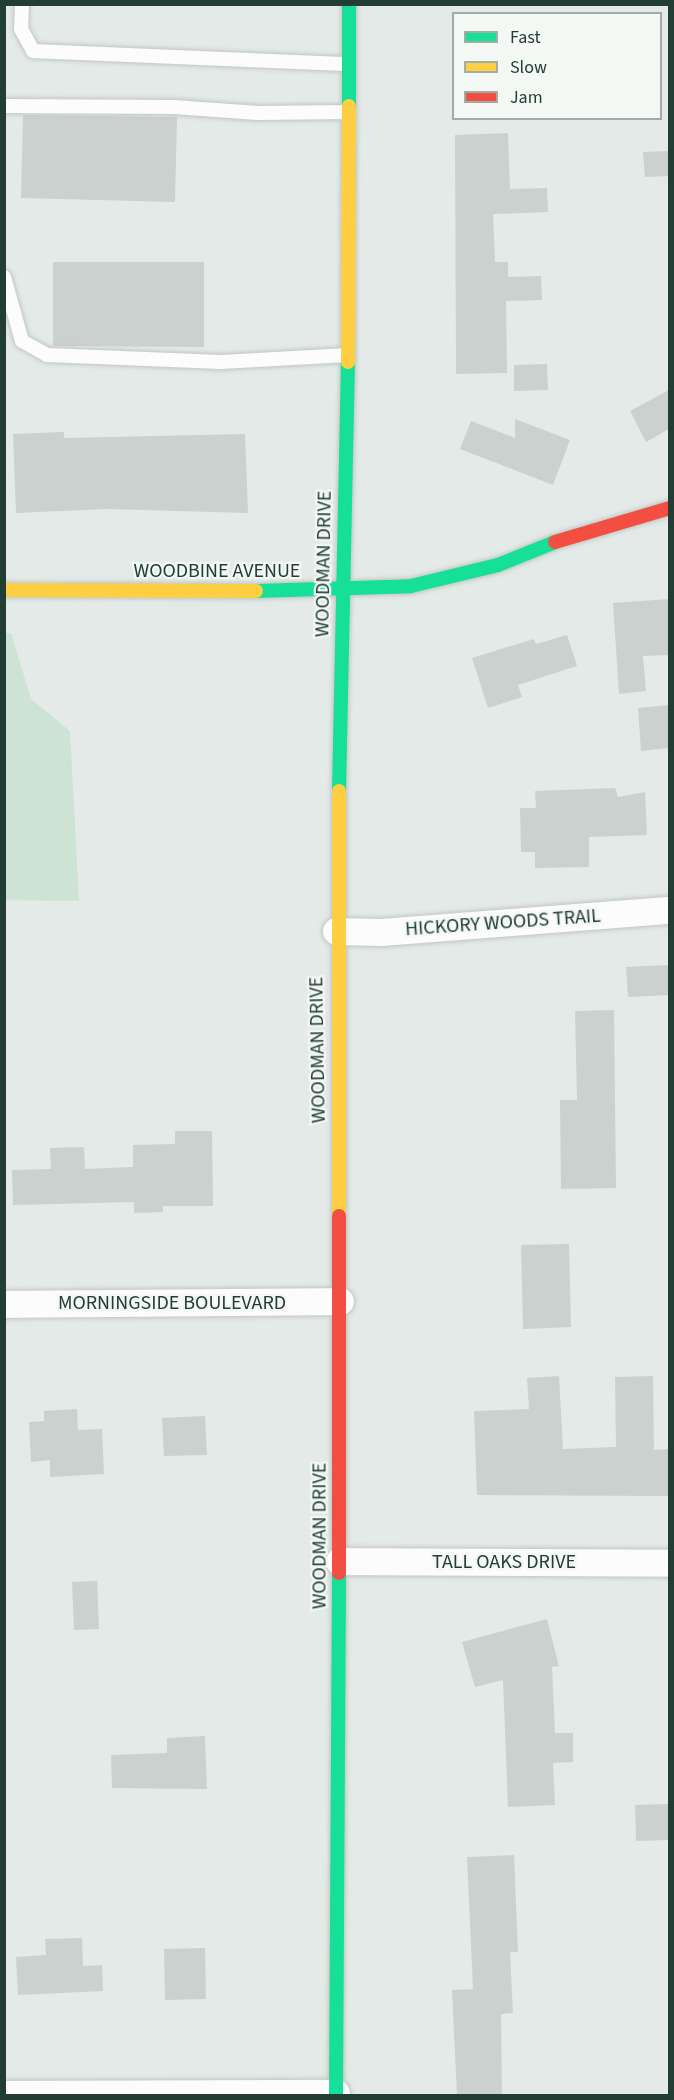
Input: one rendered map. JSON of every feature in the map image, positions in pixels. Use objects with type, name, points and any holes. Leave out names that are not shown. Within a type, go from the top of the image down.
[{"type":"main road","name":"WOODMAN DRIVE","points":[[336,2094],[340,1301],[336,931],[348,355],[349,4]]},
{"type":"main road","name":"WOODBINE AVENUE","points":[[4,590],[411,586],[498,565],[576,534],[669,508]]},
{"type":"street","name":"HICKORY WOODS TRAIL","points":[[336,931],[381,932],[669,910]]},
{"type":"street","name":"MORNINGSIDE BOULEVARD","points":[[4,1304],[340,1301]]},
{"type":"street","name":"TALL OAKS DRIVE","points":[[339,1561],[669,1563]]},
{"type":"street","points":[[4,2094],[336,2094]]},
{"type":"lane","points":[[22,4],[21,29],[33,51],[349,64]]},
{"type":"lane","points":[[4,106],[174,107],[258,113],[349,112]]},
{"type":"lane","points":[[4,277],[22,342],[46,355],[220,362],[348,355]]},
{"type":"green space","points":[[5,633],[11,633],[31,699],[70,731],[79,901],[5,900]]},
{"type":"building","points":[[23,115],[177,117],[175,202],[21,198]]},
{"type":"building","points":[[508,133],[510,189],[547,188],[548,212],[493,214],[495,262],[508,262],[508,277],[541,276],[542,300],[506,301],[507,373],[456,374],[455,135]]},
{"type":"building","points":[[669,151],[669,176],[645,177],[643,152]]},
{"type":"building","points":[[53,262],[204,262],[204,347],[53,346]]},
{"type":"building","points":[[547,364],[548,390],[514,391],[514,365]]},
{"type":"building","points":[[669,390],[669,429],[646,442],[630,411]]},
{"type":"building","points":[[515,419],[570,440],[553,485],[460,449],[471,421],[515,438]]},
{"type":"building","points":[[64,432],[64,438],[245,434],[248,513],[107,509],[16,513],[13,434]]},
{"type":"building","points":[[669,599],[669,655],[643,656],[646,691],[619,694],[613,603]]},
{"type":"building","points":[[567,635],[577,666],[518,685],[522,697],[488,708],[472,658],[534,639],[536,644]]},
{"type":"building","points":[[669,705],[669,748],[641,751],[638,708]]},
{"type":"building","points":[[615,788],[618,797],[645,792],[647,835],[589,837],[589,867],[535,868],[535,852],[521,852],[520,808],[536,808],[535,791]]},
{"type":"building","points":[[669,965],[669,995],[628,997],[626,967]]},
{"type":"building","points":[[614,1010],[616,1188],[561,1189],[560,1100],[577,1100],[575,1011]]},
{"type":"building","points":[[175,1131],[212,1131],[213,1206],[163,1206],[163,1212],[134,1213],[134,1202],[13,1205],[12,1170],[51,1169],[50,1148],[84,1147],[85,1169],[133,1167],[133,1145],[175,1144]]},
{"type":"building","points":[[569,1244],[571,1327],[523,1329],[521,1245]]},
{"type":"building","points":[[559,1376],[563,1449],[616,1447],[615,1377],[653,1376],[654,1450],[669,1449],[669,1496],[477,1495],[474,1411],[529,1409],[527,1378]]},
{"type":"building","points":[[77,1409],[78,1430],[102,1429],[104,1474],[50,1477],[50,1460],[31,1462],[29,1422],[44,1421],[44,1411]]},
{"type":"building","points":[[205,1416],[207,1455],[164,1456],[162,1418]]},
{"type":"building","points":[[97,1581],[99,1629],[74,1630],[72,1582]]},
{"type":"building","points":[[547,1619],[559,1666],[552,1667],[555,1733],[573,1733],[573,1762],[553,1763],[555,1805],[508,1807],[503,1680],[475,1687],[462,1642]]},
{"type":"building","points":[[205,1736],[207,1789],[112,1788],[111,1755],[167,1753],[167,1738]]},
{"type":"building","points":[[668,1804],[668,1840],[636,1841],[635,1805]]},
{"type":"building","points":[[514,1855],[518,1952],[510,1952],[513,2013],[501,2014],[502,2096],[457,2096],[452,1990],[473,1989],[467,1857]]},
{"type":"building","points":[[82,1938],[83,1966],[102,1965],[103,1991],[18,1995],[16,1957],[46,1955],[45,1939]]},
{"type":"building","points":[[205,1948],[206,1999],[165,2000],[164,1949]]},
{"type":"traffic: fast","points":[[349,4],[349,106]]},
{"type":"traffic: fast","points":[[339,791],[348,362]]},
{"type":"traffic: fast","points":[[256,591],[411,586],[498,565],[555,542]]},
{"type":"traffic: fast","points":[[336,2096],[339,1573]]},
{"type":"traffic: slow","points":[[348,362],[349,106]]},
{"type":"traffic: slow","points":[[4,590],[256,591]]},
{"type":"traffic: slow","points":[[339,791],[339,1216]]},
{"type":"traffic: jam","points":[[555,542],[670,508]]},
{"type":"traffic: jam","points":[[339,1216],[339,1573]]}]
